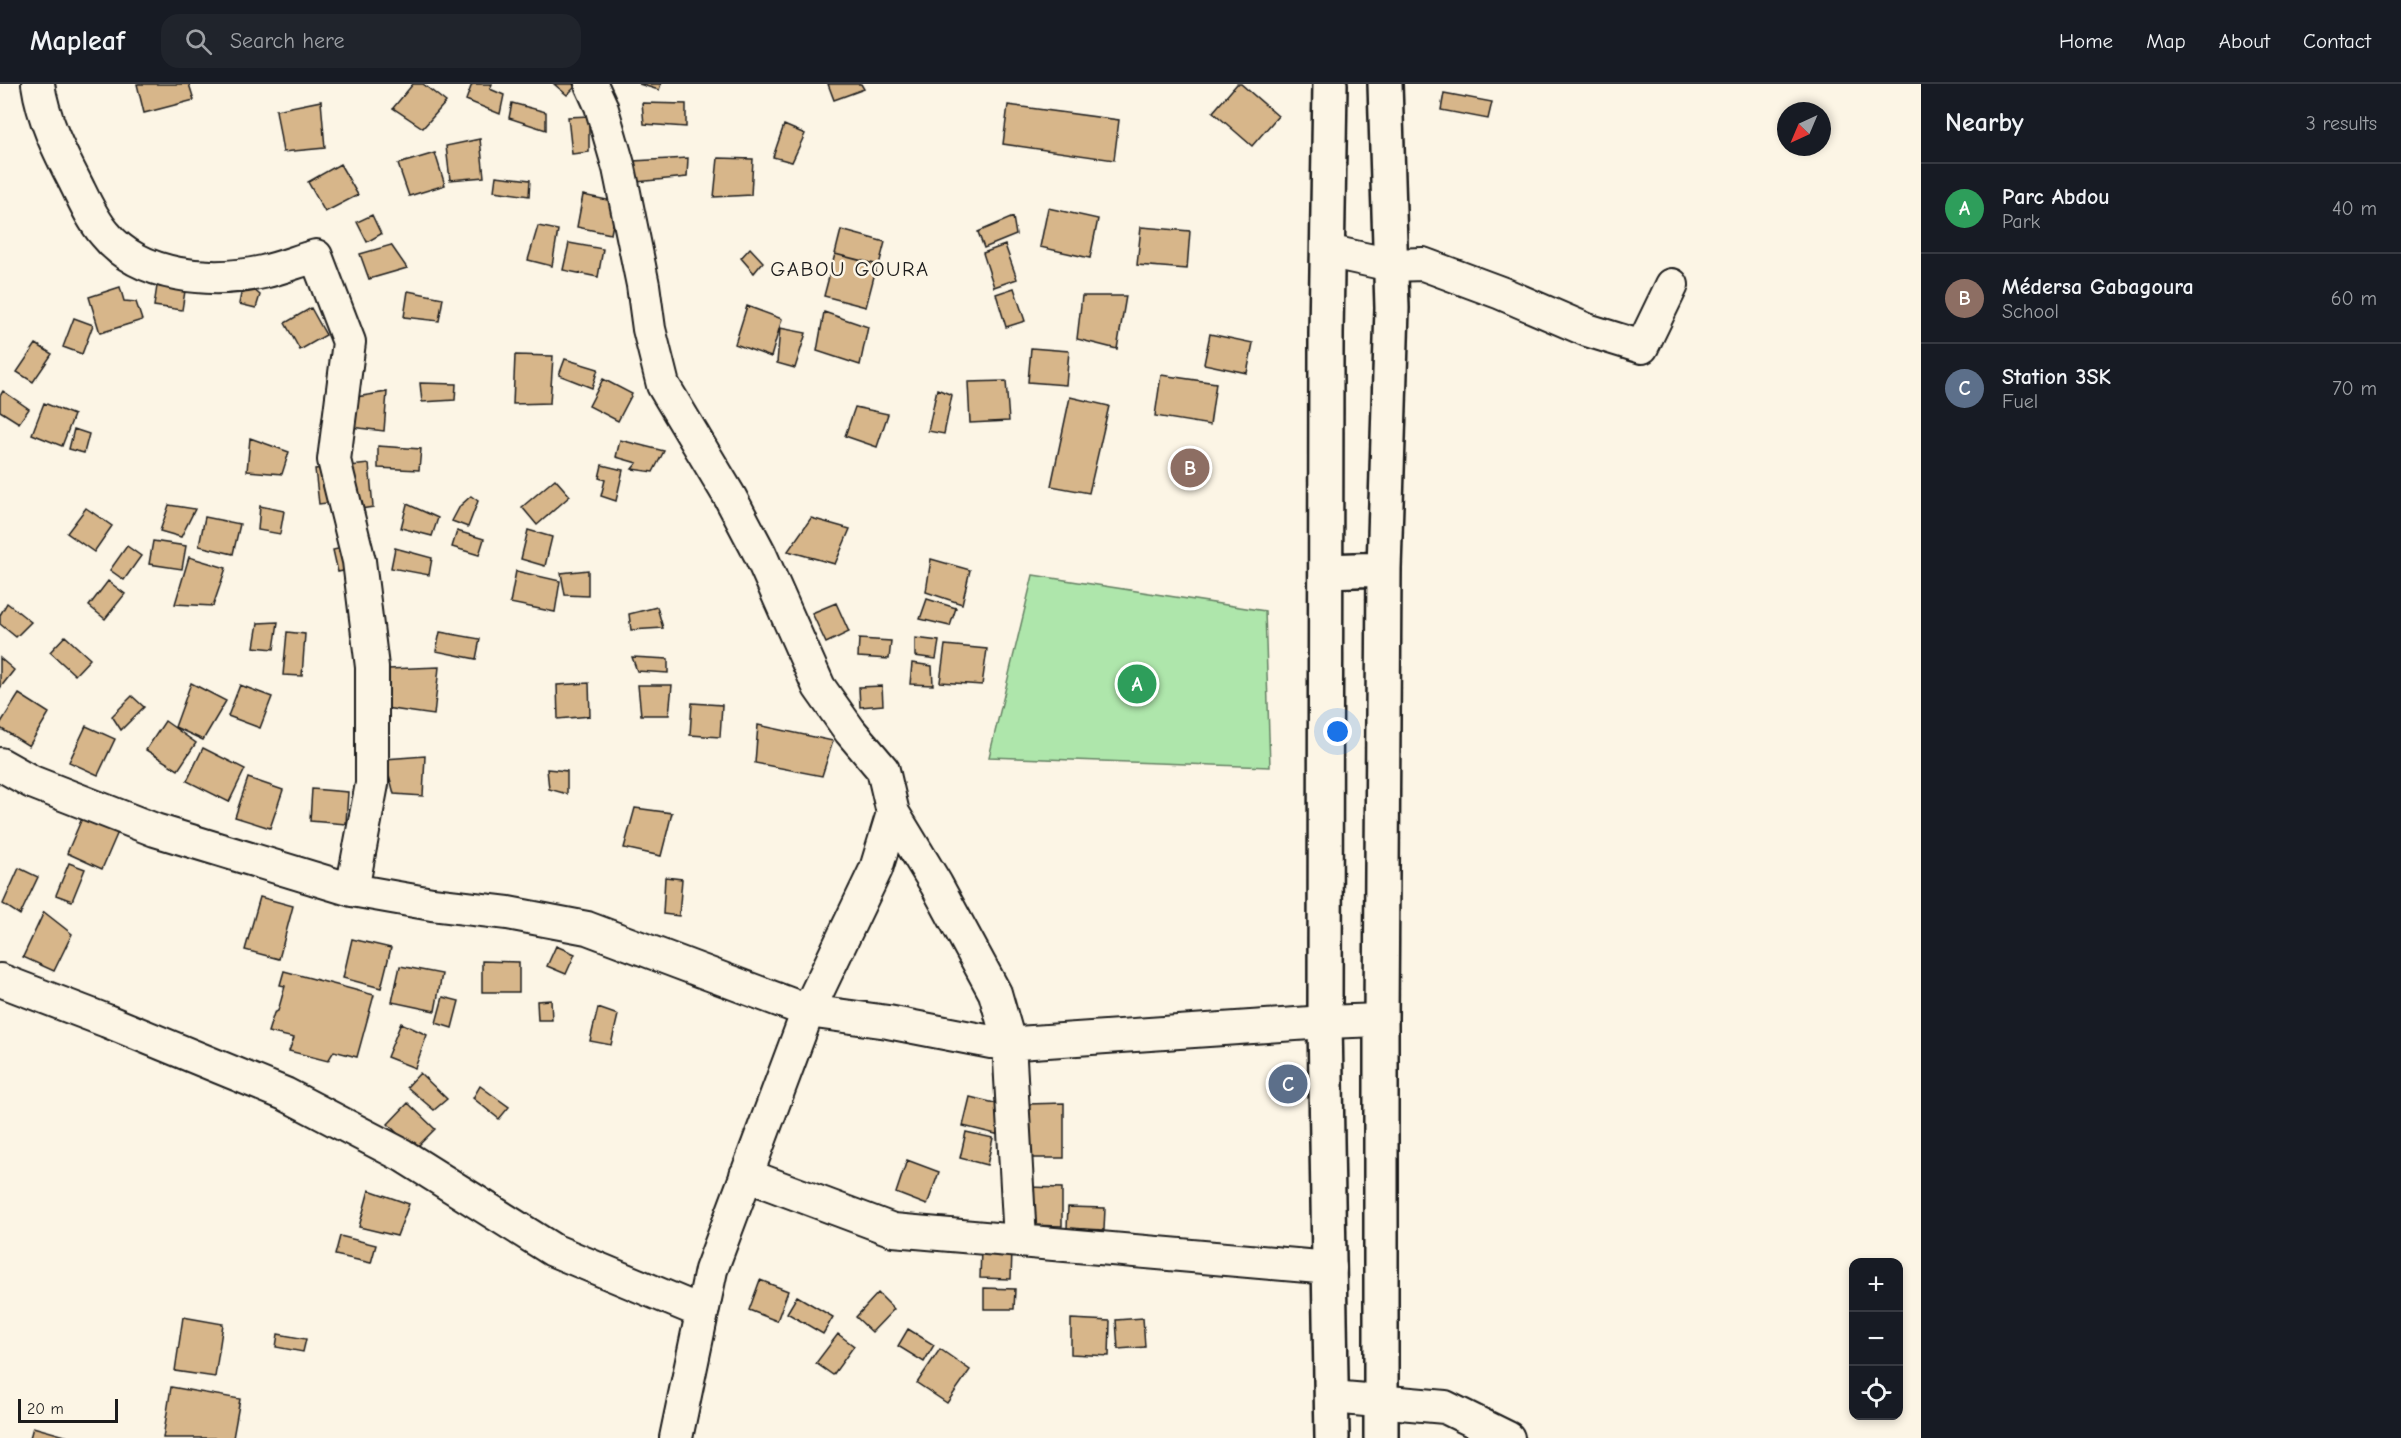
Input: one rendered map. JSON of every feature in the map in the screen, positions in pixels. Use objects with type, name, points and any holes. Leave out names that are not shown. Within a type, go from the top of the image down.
[{"type":"main road","points":[[1330,84],[1327,251],[1324,1022],[1332,1438]]},
{"type":"main road","points":[[1382,1438],[1380,1020],[1384,569],[1392,308],[1385,84]]},
{"type":"main road","points":[[1326,571],[1384,569]]},
{"type":"street","points":[[38,84],[40,99],[57,147],[92,215],[121,251],[150,266],[181,276],[241,275],[262,272],[316,256],[349,342],[334,460],[359,561],[372,667],[372,784],[352,890]]},
{"type":"street","points":[[591,84],[601,106],[619,168],[637,252],[649,328],[663,385],[702,446],[760,554],[819,687],[850,731],[883,770],[893,813],[936,884],[995,993],[1009,1042],[1020,1240]]},
{"type":"street","points":[[1327,251],[1391,265],[1423,264],[1501,293],[1587,330],[1642,347],[1672,285]]},
{"type":"street","points":[[0,764],[32,782],[155,830],[352,890],[432,904],[508,913],[587,928],[808,1011],[888,1022],[991,1042],[1380,1020]]},
{"type":"street","points":[[676,1438],[711,1270],[808,1011],[876,869],[893,813]]},
{"type":"street","points":[[0,981],[107,1021],[285,1094],[402,1155],[553,1250],[702,1311]]},
{"type":"street","points":[[746,1175],[892,1230],[1330,1268]]},
{"type":"street","points":[[1332,1397],[1445,1407],[1508,1438]]},
{"type":"green space","points":[[1033,575],[1265,611],[1270,767],[989,757]]},
{"type":"building","points":[[137,84],[189,84],[194,100],[144,113]]},
{"type":"building","points":[[413,84],[423,84],[446,102],[423,128],[393,108]]},
{"type":"building","points":[[472,84],[492,84],[490,89],[504,95],[500,114],[466,100]]},
{"type":"building","points":[[554,84],[573,84],[575,87],[567,95]]},
{"type":"building","points":[[639,84],[661,84],[659,90]]},
{"type":"building","points":[[828,84],[861,84],[864,89],[834,100]]},
{"type":"building","points":[[1237,84],[1241,84],[1278,116],[1252,146],[1213,112]]},
{"type":"building","points":[[1444,93],[1492,102],[1488,119],[1441,110]]},
{"type":"building","points":[[321,101],[325,148],[283,152],[276,110]]},
{"type":"building","points":[[512,103],[546,112],[546,130],[509,118]]},
{"type":"building","points":[[642,103],[686,104],[686,127],[644,124]]},
{"type":"building","points":[[1008,105],[1119,120],[1114,160],[1003,144]]},
{"type":"building","points":[[589,116],[589,152],[572,154],[568,117]]},
{"type":"building","points":[[784,125],[805,134],[792,162],[773,157]]},
{"type":"building","points":[[480,139],[484,177],[450,180],[446,146]]},
{"type":"building","points":[[435,153],[445,185],[409,196],[398,164]]},
{"type":"building","points":[[688,158],[687,177],[636,182],[633,161]]},
{"type":"building","points":[[718,158],[753,159],[751,195],[714,197]]},
{"type":"building","points":[[340,164],[358,195],[325,212],[308,182]]},
{"type":"building","points":[[496,176],[530,180],[529,196],[494,191]]},
{"type":"building","points":[[583,195],[617,202],[611,234],[577,227]]},
{"type":"building","points":[[1048,208],[1098,219],[1090,258],[1040,247]]},
{"type":"building","points":[[372,215],[381,234],[367,242],[357,222]]},
{"type":"building","points":[[1013,217],[1016,235],[984,248],[978,232]]},
{"type":"building","points":[[538,226],[558,230],[552,266],[528,260]]},
{"type":"building","points":[[1141,227],[1190,231],[1187,269],[1137,265]]},
{"type":"building","points":[[841,230],[885,242],[879,265],[835,254]]},
{"type":"building","points":[[569,243],[603,249],[598,277],[563,270]]},
{"type":"building","points":[[391,245],[407,268],[369,279],[360,254]]},
{"type":"building","points":[[1005,245],[1017,279],[994,287],[983,253]]},
{"type":"building","points":[[750,248],[763,262],[754,273],[741,258]]},
{"type":"building","points":[[835,254],[877,265],[866,307],[824,296]]},
{"type":"building","points":[[157,286],[185,291],[182,310],[154,306]]},
{"type":"building","points":[[120,287],[124,301],[136,302],[142,320],[100,333],[89,297]]},
{"type":"building","points":[[1014,288],[1025,321],[1006,327],[996,294]]},
{"type":"building","points":[[253,289],[260,295],[256,308],[239,304],[241,294]]},
{"type":"building","points":[[408,291],[443,298],[439,321],[404,317]]},
{"type":"building","points":[[1082,296],[1126,296],[1117,349],[1077,339]]},
{"type":"building","points":[[747,306],[782,319],[771,357],[735,344]]},
{"type":"building","points":[[311,308],[326,335],[300,350],[285,323]]},
{"type":"building","points":[[824,312],[868,327],[860,365],[817,351]]},
{"type":"building","points":[[74,318],[93,325],[82,354],[63,347]]},
{"type":"building","points":[[780,328],[806,333],[795,368],[777,363]]},
{"type":"building","points":[[1210,334],[1253,343],[1247,373],[1204,364]]},
{"type":"building","points":[[36,344],[52,354],[33,382],[17,372]]},
{"type":"building","points":[[1031,348],[1069,351],[1066,385],[1028,382]]},
{"type":"building","points":[[515,355],[553,356],[550,403],[513,404]]},
{"type":"building","points":[[565,359],[598,369],[592,388],[559,375]]},
{"type":"building","points":[[1161,375],[1216,383],[1210,425],[1155,416]]},
{"type":"building","points":[[603,379],[632,394],[618,421],[589,406]]},
{"type":"building","points":[[1006,381],[1009,421],[970,423],[968,382]]},
{"type":"building","points":[[420,383],[456,384],[455,400],[422,402]]},
{"type":"building","points":[[937,389],[952,395],[944,434],[928,431]]},
{"type":"building","points":[[3,391],[29,409],[19,423],[0,411],[0,396]]},
{"type":"building","points":[[387,392],[384,431],[342,426],[344,399]]},
{"type":"building","points":[[1070,397],[1109,406],[1089,493],[1051,486]]},
{"type":"building","points":[[44,403],[74,415],[62,446],[32,434]]},
{"type":"building","points":[[855,407],[888,414],[877,447],[845,436]]},
{"type":"building","points":[[74,429],[89,434],[84,453],[69,449]]},
{"type":"building","points":[[250,438],[289,452],[282,474],[247,471]]},
{"type":"building","points":[[620,440],[664,451],[653,472],[632,469],[637,463],[616,457]]},
{"type":"building","points":[[378,446],[421,449],[419,470],[378,468]]},
{"type":"building","points":[[369,464],[373,507],[355,510],[350,466]]},
{"type":"building","points":[[602,465],[623,470],[616,501],[601,496],[605,480],[599,478]]},
{"type":"building","points":[[331,467],[334,502],[319,504],[315,469]]},
{"type":"building","points":[[555,479],[570,496],[537,525],[522,507]]},
{"type":"building","points":[[471,496],[478,501],[468,527],[452,521],[460,506]]},
{"type":"building","points":[[407,504],[438,518],[432,536],[401,528]]},
{"type":"building","points":[[169,505],[195,509],[181,537],[160,531]]},
{"type":"building","points":[[260,506],[284,511],[280,534],[258,530]]},
{"type":"building","points":[[86,508],[112,526],[94,552],[67,533]]},
{"type":"building","points":[[205,517],[240,524],[233,554],[199,546]]},
{"type":"building","points":[[811,518],[850,529],[835,564],[788,551]]},
{"type":"building","points":[[528,530],[552,537],[545,566],[521,559]]},
{"type":"building","points":[[457,531],[484,539],[479,555],[452,547]]},
{"type":"building","points":[[153,541],[186,546],[182,569],[149,564]]},
{"type":"building","points":[[127,546],[141,556],[124,580],[110,570]]},
{"type":"building","points":[[347,547],[352,569],[338,572],[333,550]]},
{"type":"building","points":[[395,548],[432,558],[429,575],[391,568]]},
{"type":"building","points":[[189,557],[226,568],[213,606],[175,604]]},
{"type":"building","points":[[931,559],[970,570],[962,604],[926,592]]},
{"type":"building","points":[[588,570],[588,596],[565,595],[561,573]]},
{"type":"building","points":[[516,571],[560,581],[555,612],[510,603]]},
{"type":"building","points":[[108,581],[125,594],[105,619],[89,606]]},
{"type":"building","points":[[927,599],[956,608],[950,626],[920,619]]},
{"type":"building","points":[[7,603],[31,622],[16,637],[0,624],[0,615]]},
{"type":"building","points":[[836,603],[849,632],[826,643],[812,613]]},
{"type":"building","points":[[657,607],[663,628],[631,630],[629,614]]},
{"type":"building","points":[[278,622],[274,649],[254,647],[258,623]]},
{"type":"building","points":[[287,632],[305,634],[302,676],[283,675]]},
{"type":"building","points":[[440,632],[480,639],[476,659],[436,651]]},
{"type":"building","points":[[65,636],[90,659],[75,675],[50,652]]},
{"type":"building","points":[[915,638],[939,641],[936,659],[915,656]]},
{"type":"building","points":[[859,639],[891,641],[889,659],[858,657]]},
{"type":"building","points":[[945,645],[987,649],[982,685],[940,682]]},
{"type":"building","points":[[632,657],[668,659],[668,673],[637,671]]},
{"type":"building","points":[[0,658],[14,670],[0,688]]},
{"type":"building","points":[[912,663],[932,666],[933,685],[910,684]]},
{"type":"building","points":[[439,667],[434,715],[385,708],[388,669]]},
{"type":"building","points":[[191,683],[226,701],[203,740],[175,727]]},
{"type":"building","points":[[589,683],[590,716],[558,719],[557,685]]},
{"type":"building","points":[[240,685],[272,697],[260,728],[228,716]]},
{"type":"building","points":[[638,685],[672,685],[669,715],[641,715]]},
{"type":"building","points":[[882,686],[883,705],[860,707],[859,687]]},
{"type":"building","points":[[19,694],[49,713],[29,746],[0,728],[0,724]]},
{"type":"building","points":[[132,696],[144,707],[121,730],[112,716]]},
{"type":"building","points":[[692,703],[722,705],[720,737],[690,735]]},
{"type":"building","points":[[165,721],[196,743],[178,770],[146,750]]},
{"type":"building","points":[[758,725],[833,741],[822,776],[755,763]]},
{"type":"building","points":[[86,726],[115,739],[98,775],[69,762]]},
{"type":"building","points":[[203,748],[245,769],[229,802],[187,781]]},
{"type":"building","points":[[425,756],[423,796],[394,794],[385,759]]},
{"type":"building","points":[[547,769],[567,771],[567,794],[549,789]]},
{"type":"building","points":[[248,778],[283,790],[270,828],[235,817]]},
{"type":"building","points":[[312,789],[348,792],[346,824],[310,821]]},
{"type":"building","points":[[635,808],[672,813],[661,856],[624,848]]},
{"type":"building","points":[[83,816],[118,832],[102,869],[67,853]]},
{"type":"building","points":[[69,863],[85,869],[72,901],[56,895]]},
{"type":"building","points":[[19,868],[38,877],[20,915],[3,904]]},
{"type":"building","points":[[665,877],[682,879],[679,916],[663,914]]},
{"type":"building","points":[[260,897],[293,906],[279,959],[245,950]]},
{"type":"building","points":[[44,912],[72,934],[54,971],[23,957]]},
{"type":"building","points":[[352,939],[391,948],[381,988],[343,978]]},
{"type":"building","points":[[556,946],[575,954],[566,974],[547,966]]},
{"type":"building","points":[[482,961],[519,962],[519,992],[482,992]]},
{"type":"building","points":[[400,966],[442,974],[435,1011],[392,1002]]},
{"type":"building","points":[[284,971],[374,995],[357,1057],[334,1051],[328,1061],[289,1051],[294,1038],[268,1032],[274,1013],[278,1011],[285,986],[280,985]]},
{"type":"building","points":[[443,997],[459,1001],[452,1028],[436,1023]]},
{"type":"building","points":[[551,1000],[552,1020],[538,1020],[537,1001]]},
{"type":"building","points":[[598,1008],[618,1015],[611,1045],[590,1041]]},
{"type":"building","points":[[401,1023],[427,1035],[415,1068],[387,1057]]},
{"type":"building","points":[[420,1073],[447,1099],[434,1110],[407,1087]]},
{"type":"building","points":[[480,1086],[509,1107],[499,1119],[473,1098]]},
{"type":"building","points":[[970,1097],[1007,1106],[1000,1135],[963,1126]]},
{"type":"building","points":[[408,1103],[435,1129],[414,1150],[388,1124]]},
{"type":"building","points":[[1064,1103],[1064,1158],[1027,1158],[1027,1104]]},
{"type":"building","points":[[966,1132],[993,1138],[987,1165],[960,1158]]},
{"type":"building","points":[[907,1160],[939,1172],[927,1205],[896,1193]]},
{"type":"building","points":[[1027,1187],[1062,1188],[1062,1226],[1027,1225]]},
{"type":"building","points":[[369,1190],[409,1204],[397,1236],[359,1227]]},
{"type":"building","points":[[1068,1207],[1105,1208],[1104,1230],[1067,1228]]},
{"type":"building","points":[[340,1236],[376,1245],[371,1263],[335,1255]]},
{"type":"building","points":[[981,1250],[1012,1251],[1011,1279],[980,1278]]},
{"type":"building","points":[[760,1280],[788,1291],[777,1321],[749,1310]]},
{"type":"building","points":[[984,1288],[1015,1289],[1014,1309],[984,1309]]},
{"type":"building","points":[[878,1293],[894,1309],[872,1332],[856,1317]]},
{"type":"building","points":[[797,1296],[833,1317],[823,1334],[787,1313]]},
{"type":"building","points":[[183,1317],[223,1324],[215,1377],[175,1371]]},
{"type":"building","points":[[1143,1318],[1145,1347],[1118,1349],[1116,1320]]},
{"type":"building","points":[[1071,1319],[1110,1321],[1109,1356],[1071,1354]]},
{"type":"building","points":[[908,1329],[934,1345],[924,1362],[898,1346]]},
{"type":"building","points":[[278,1334],[306,1339],[303,1352],[276,1347]]},
{"type":"building","points":[[838,1334],[854,1346],[833,1375],[816,1363]]},
{"type":"building","points":[[940,1349],[970,1370],[947,1403],[917,1383]]},
{"type":"building","points":[[171,1387],[240,1399],[233,1438],[163,1438]]},
{"type":"building","points":[[33,1427],[69,1437],[69,1438],[30,1438]]},
{"type":"place","name":"Médersa Gabagoura","points":[[1190,468]]},
{"type":"place","name":"Parc Abdou","points":[[1137,684]]},
{"type":"place","name":"Station 3SK","points":[[1288,1084]]},
{"type":"district","name":"GABOU GOURA","points":[[850,269]]}]
